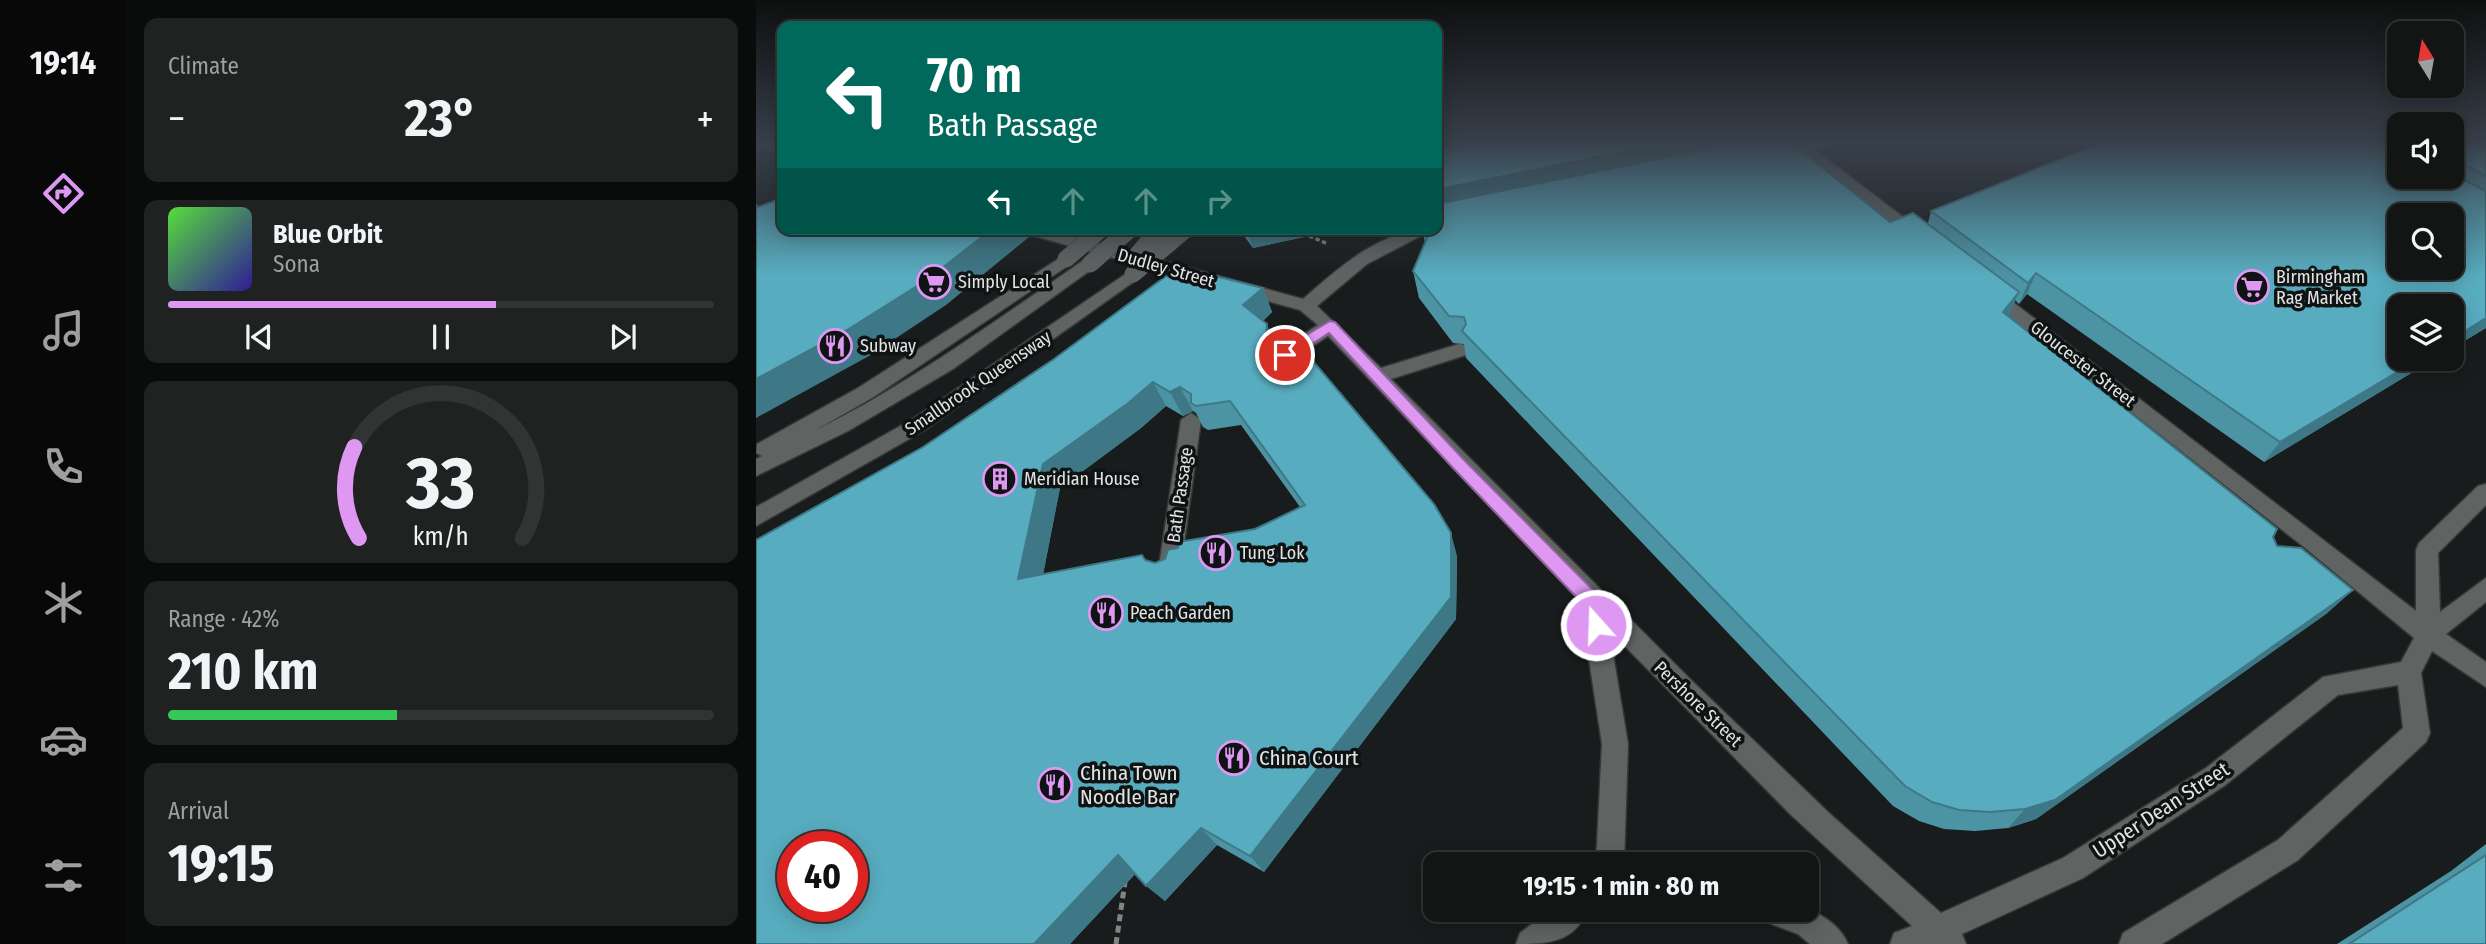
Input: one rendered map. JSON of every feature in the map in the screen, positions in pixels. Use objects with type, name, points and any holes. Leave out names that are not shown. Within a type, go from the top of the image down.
[{"type":"street","points":[[1853,187],[1936,251]]},
{"type":"street","name":"Dudley Street","points":[[1045,235],[1256,301],[1306,306]]},
{"type":"street","points":[[756,453],[865,393],[1066,259],[1094,235]]},
{"type":"street","points":[[756,468],[841,426],[946,364],[1090,264],[1123,235]]},
{"type":"street","points":[[1127,273],[1155,235]]},
{"type":"street","name":"Smallbrook Queensway","points":[[756,517],[918,425],[1053,333],[1178,235]]},
{"type":"street","points":[[1306,306],[1360,258],[1389,242],[1409,235]]},
{"type":"street","name":"Gloucester Street","points":[[1980,285],[2428,635],[2486,676]]},
{"type":"street","name":"Pershore Street","points":[[1306,306],[1330,326],[1592,601],[1811,815],[1944,936]]},
{"type":"street","points":[[1285,355],[1330,326]]},
{"type":"street","points":[[1377,376],[1459,350]]},
{"type":"street","name":"Bath Passage","points":[[1169,573],[1191,420]]},
{"type":"street","points":[[2428,635],[2427,550],[2486,492]]},
{"type":"street","points":[[2299,563],[2311,563],[2358,578]]},
{"type":"street","points":[[2134,944],[2288,850],[2417,733],[2409,672],[2428,635],[2486,588]]},
{"type":"street","points":[[1592,601],[1615,744],[1610,852]]},
{"type":"street","name":"Upper Dean Street","points":[[1905,944],[1944,936],[2073,868],[2215,777],[2332,685],[2409,672]]},
{"type":"street","points":[[1531,944],[1558,922]]},
{"type":"street","points":[[1804,922],[1833,944]]},
{"type":"path","points":[[1116,944],[1126,875]]},
{"type":"building","points":[[1520,187],[1847,187],[1890,222],[1913,213],[2019,292],[2003,312],[2277,529],[2273,537],[2277,546],[2301,548],[2353,590],[2055,800],[2025,809],[1990,812],[1959,810],[1932,802],[1905,786],[1462,331],[1466,324],[1464,317],[1449,316],[1413,271],[1426,235],[1442,235],[1442,203]]},
{"type":"building","name":"Birmingham Rag Market","points":[[1991,187],[2478,187],[2486,191],[2486,318],[2464,332],[2464,294],[2387,294],[2387,371],[2399,371],[2280,442],[2036,273],[2028,283],[1931,211]]},
{"type":"building","points":[[777,200],[777,235],[984,235],[928,279],[847,330],[756,379],[756,205],[758,207]]},
{"type":"building","points":[[1211,275],[1263,288],[1243,305],[1267,324],[1266,337],[1285,338],[1307,354],[1434,504],[1451,533],[1451,597],[1250,856],[1201,828],[1146,886],[1118,855],[1034,944],[756,944],[756,540],[923,447],[1054,359],[1166,276],[1197,285]],"holes":[[[1153,382],[1170,392],[1180,387],[1191,394],[1191,403],[1196,406],[1230,401],[1305,505],[1255,529],[1178,542],[1178,548],[1168,550],[1165,559],[1155,563],[1145,560],[1142,555],[1018,579],[1043,464]]]},
{"type":"building","points":[[2486,855],[2486,944],[2349,944]]},
{"type":"place","name":"Simply Local","points":[[934,282]]},
{"type":"place","name":"Birmingham Rag Market","points":[[2252,287]]},
{"type":"place","name":"Subway","points":[[835,346]]},
{"type":"place","name":"Meridian House","points":[[1000,479]]},
{"type":"place","name":"Tung Lok","points":[[1216,553]]},
{"type":"place","name":"Peach Garden","points":[[1106,613]]},
{"type":"place","name":"China Court","points":[[1234,758]]},
{"type":"place","name":"China Town Noodle Bar","points":[[1055,785]]},
{"type":"route","points":[[1285,355],[1330,326],[1459,465],[1592,601],[1596,625]]}]
